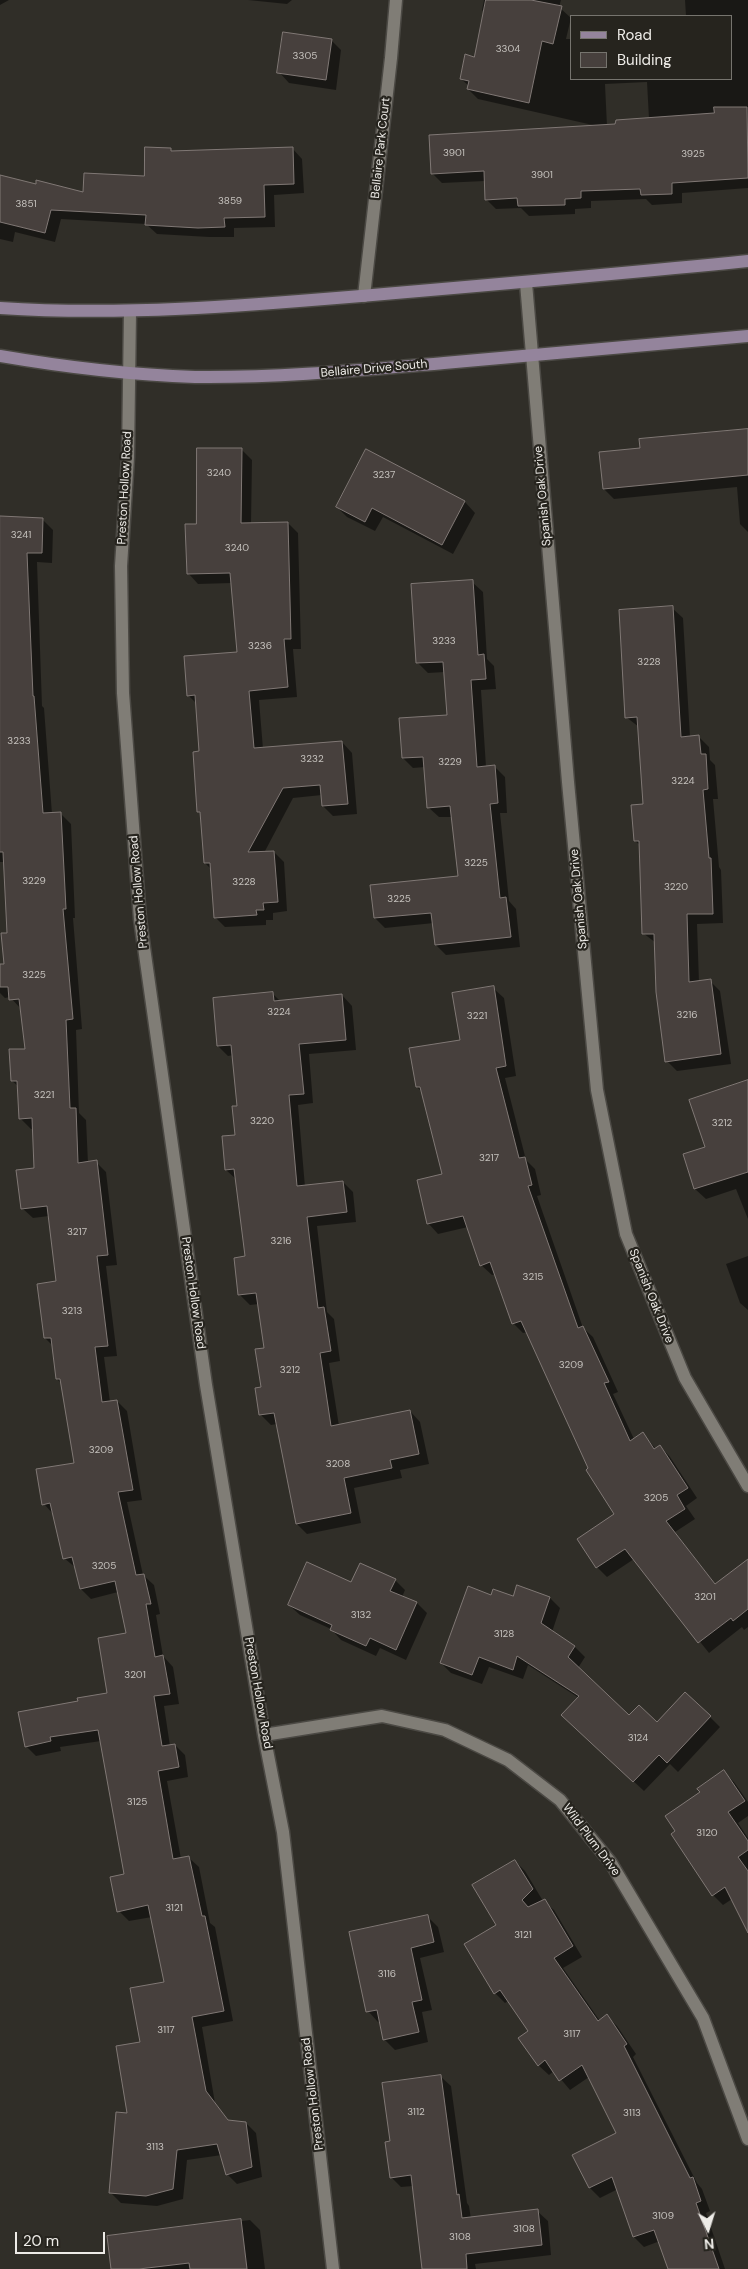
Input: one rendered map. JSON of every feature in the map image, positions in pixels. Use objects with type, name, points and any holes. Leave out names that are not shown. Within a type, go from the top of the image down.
[{"type":"main road","points":[[0,308],[61,312],[130,312],[526,283],[748,261]]},
{"type":"main road","name":"Bellaire Drive South","points":[[0,356],[54,365],[130,373],[195,377],[272,376],[748,336]]},
{"type":"street","name":"Bellaire Park Court","points":[[364,296],[396,0]]},
{"type":"street","name":"Spanish Oak Drive","points":[[526,283],[568,792],[597,1090],[626,1234],[684,1378],[748,1486]]},
{"type":"street","name":"Preston Hollow Road","points":[[130,312],[128,457],[121,566],[123,693],[140,918],[206,1385],[264,1735],[283,1832],[333,2269]]},
{"type":"street","name":"Wild Plum Drive","points":[[264,1735],[382,1716],[445,1730],[454,1734],[508,1760],[560,1800],[611,1863],[703,2018],[748,2139]]},
{"type":"building","points":[[486,0],[531,0],[562,6],[553,44],[542,41],[529,103],[467,89],[469,81],[460,79],[465,54],[474,57]]},
{"type":"building","points":[[283,32],[332,39],[326,80],[277,73]]},
{"type":"building","points":[[714,107],[747,107],[748,178],[672,183],[672,194],[641,195],[640,189],[581,191],[581,198],[565,199],[565,205],[518,206],[517,198],[485,200],[484,171],[431,174],[429,135],[615,124],[616,120],[714,113]]},
{"type":"building","points":[[145,147],[171,148],[171,151],[293,147],[294,184],[264,185],[265,217],[224,218],[225,227],[198,228],[145,225],[146,215],[51,210],[45,233],[0,222],[0,175],[36,184],[36,180],[83,192],[84,173],[144,176]]},
{"type":"building","points":[[748,429],[748,475],[603,489],[599,452],[640,448],[639,439]]},
{"type":"building","points":[[197,448],[242,448],[241,523],[288,522],[291,639],[284,639],[288,687],[249,691],[254,748],[342,741],[348,804],[322,806],[320,785],[283,788],[248,852],[274,851],[278,902],[263,903],[264,910],[256,910],[257,915],[214,918],[210,863],[204,863],[200,812],[197,812],[193,752],[199,751],[195,695],[187,696],[184,656],[237,652],[230,573],[187,574],[185,524],[196,524]]},
{"type":"building","points":[[366,449],[465,501],[442,545],[372,508],[365,522],[336,507]]},
{"type":"building","points":[[0,516],[43,518],[42,553],[27,553],[33,696],[43,813],[61,812],[66,909],[63,909],[73,1019],[66,1020],[70,1108],[76,1108],[78,1163],[97,1160],[108,1255],[97,1256],[108,1346],[95,1347],[102,1402],[117,1400],[133,1490],[118,1492],[136,1575],[144,1574],[151,1604],[146,1604],[155,1657],[163,1655],[170,1694],[154,1696],[162,1746],[175,1744],[179,1767],[158,1771],[173,1859],[189,1856],[202,1916],[205,1916],[224,2011],[192,2017],[206,2091],[228,2120],[246,2122],[252,2167],[226,2175],[217,2144],[177,2150],[173,2189],[146,2196],[109,2193],[116,2112],[127,2113],[116,2046],[140,2042],[130,1988],[164,1982],[148,1905],[117,1912],[110,1877],[124,1874],[98,1730],[50,1737],[51,1741],[25,1747],[18,1712],[78,1701],[77,1698],[107,1693],[98,1638],[126,1633],[115,1581],[80,1589],[72,1557],[63,1559],[50,1503],[42,1505],[36,1469],[74,1463],[60,1379],[56,1379],[51,1338],[44,1338],[37,1284],[56,1281],[47,1206],[21,1209],[16,1170],[34,1168],[32,1118],[19,1119],[17,1081],[11,1081],[9,1049],[25,1049],[19,999],[9,1000],[8,987],[0,987],[0,964],[4,964],[1,933],[7,933],[3,852],[0,852]]},
{"type":"building","points":[[473,580],[478,655],[484,654],[486,679],[471,680],[477,767],[495,765],[498,803],[490,804],[500,898],[506,897],[511,937],[435,945],[431,913],[374,918],[370,885],[458,876],[450,806],[427,808],[423,757],[402,758],[399,718],[447,715],[443,662],[416,663],[411,584]]},
{"type":"building","points":[[673,606],[681,737],[699,735],[701,754],[706,754],[708,789],[703,790],[709,858],[711,858],[713,914],[687,914],[689,982],[711,979],[721,1054],[665,1062],[656,992],[654,934],[642,934],[639,841],[634,841],[631,805],[643,804],[637,717],[625,718],[619,610]]},
{"type":"building","points":[[494,986],[506,1066],[496,1068],[519,1158],[525,1157],[532,1185],[528,1186],[578,1328],[583,1326],[609,1382],[604,1383],[630,1441],[643,1432],[654,1449],[660,1445],[688,1488],[677,1495],[685,1509],[666,1521],[715,1584],[748,1559],[748,1609],[733,1621],[731,1618],[698,1643],[625,1549],[596,1568],[577,1539],[614,1514],[586,1470],[588,1468],[521,1321],[512,1324],[490,1262],[480,1266],[463,1216],[427,1224],[417,1180],[442,1174],[420,1087],[416,1087],[409,1048],[460,1040],[452,993]]},
{"type":"building","points":[[273,992],[274,1001],[342,994],[346,1040],[299,1044],[304,1094],[289,1095],[297,1186],[343,1181],[347,1212],[307,1217],[318,1308],[324,1307],[331,1351],[320,1353],[331,1426],[410,1410],[419,1454],[390,1460],[392,1468],[344,1478],[351,1513],[296,1524],[274,1413],[259,1415],[255,1388],[261,1387],[255,1349],[264,1348],[256,1293],[238,1295],[234,1258],[245,1256],[234,1169],[225,1170],[222,1136],[235,1135],[232,1106],[237,1106],[231,1045],[217,1046],[213,998]]},
{"type":"building","points":[[748,1080],[748,1172],[694,1189],[683,1154],[705,1147],[689,1100]]},
{"type":"building","points":[[307,1562],[351,1582],[360,1563],[396,1579],[390,1591],[417,1602],[396,1650],[370,1638],[366,1646],[330,1630],[332,1625],[288,1605]]},
{"type":"building","points":[[517,1585],[550,1597],[541,1623],[575,1646],[568,1657],[629,1715],[639,1705],[657,1722],[685,1692],[711,1716],[667,1763],[659,1755],[633,1782],[561,1715],[579,1696],[517,1656],[513,1670],[479,1657],[472,1675],[440,1663],[468,1586],[491,1595],[493,1589],[513,1596]]},
{"type":"building","points":[[724,1770],[745,1801],[728,1812],[748,1841],[748,1850],[738,1857],[748,1871],[748,1933],[725,1887],[712,1896],[671,1834],[675,1831],[665,1816],[700,1792],[697,1789]]},
{"type":"building","points":[[515,1860],[533,1889],[522,1900],[528,1907],[545,1899],[573,1946],[554,1958],[598,2021],[607,2014],[627,2044],[624,2046],[690,2178],[693,2177],[701,2201],[696,2203],[719,2269],[668,2269],[654,2230],[633,2237],[612,2177],[589,2188],[572,2155],[616,2133],[582,2065],[559,2081],[545,2060],[538,2066],[518,2038],[528,2031],[500,1990],[494,1994],[464,1944],[496,1925],[472,1885]]},
{"type":"building","points":[[428,1915],[434,1942],[411,1948],[422,2000],[412,2002],[419,2032],[383,2040],[377,2010],[366,2012],[349,1932]]},
{"type":"building","points":[[441,2075],[457,2195],[459,2194],[462,2218],[538,2209],[542,2245],[466,2254],[467,2269],[422,2269],[411,2175],[390,2178],[385,2142],[390,2141],[382,2083]]},
{"type":"building","points":[[241,2219],[247,2269],[190,2269],[189,2263],[139,2269],[111,2269],[107,2236]]}]
